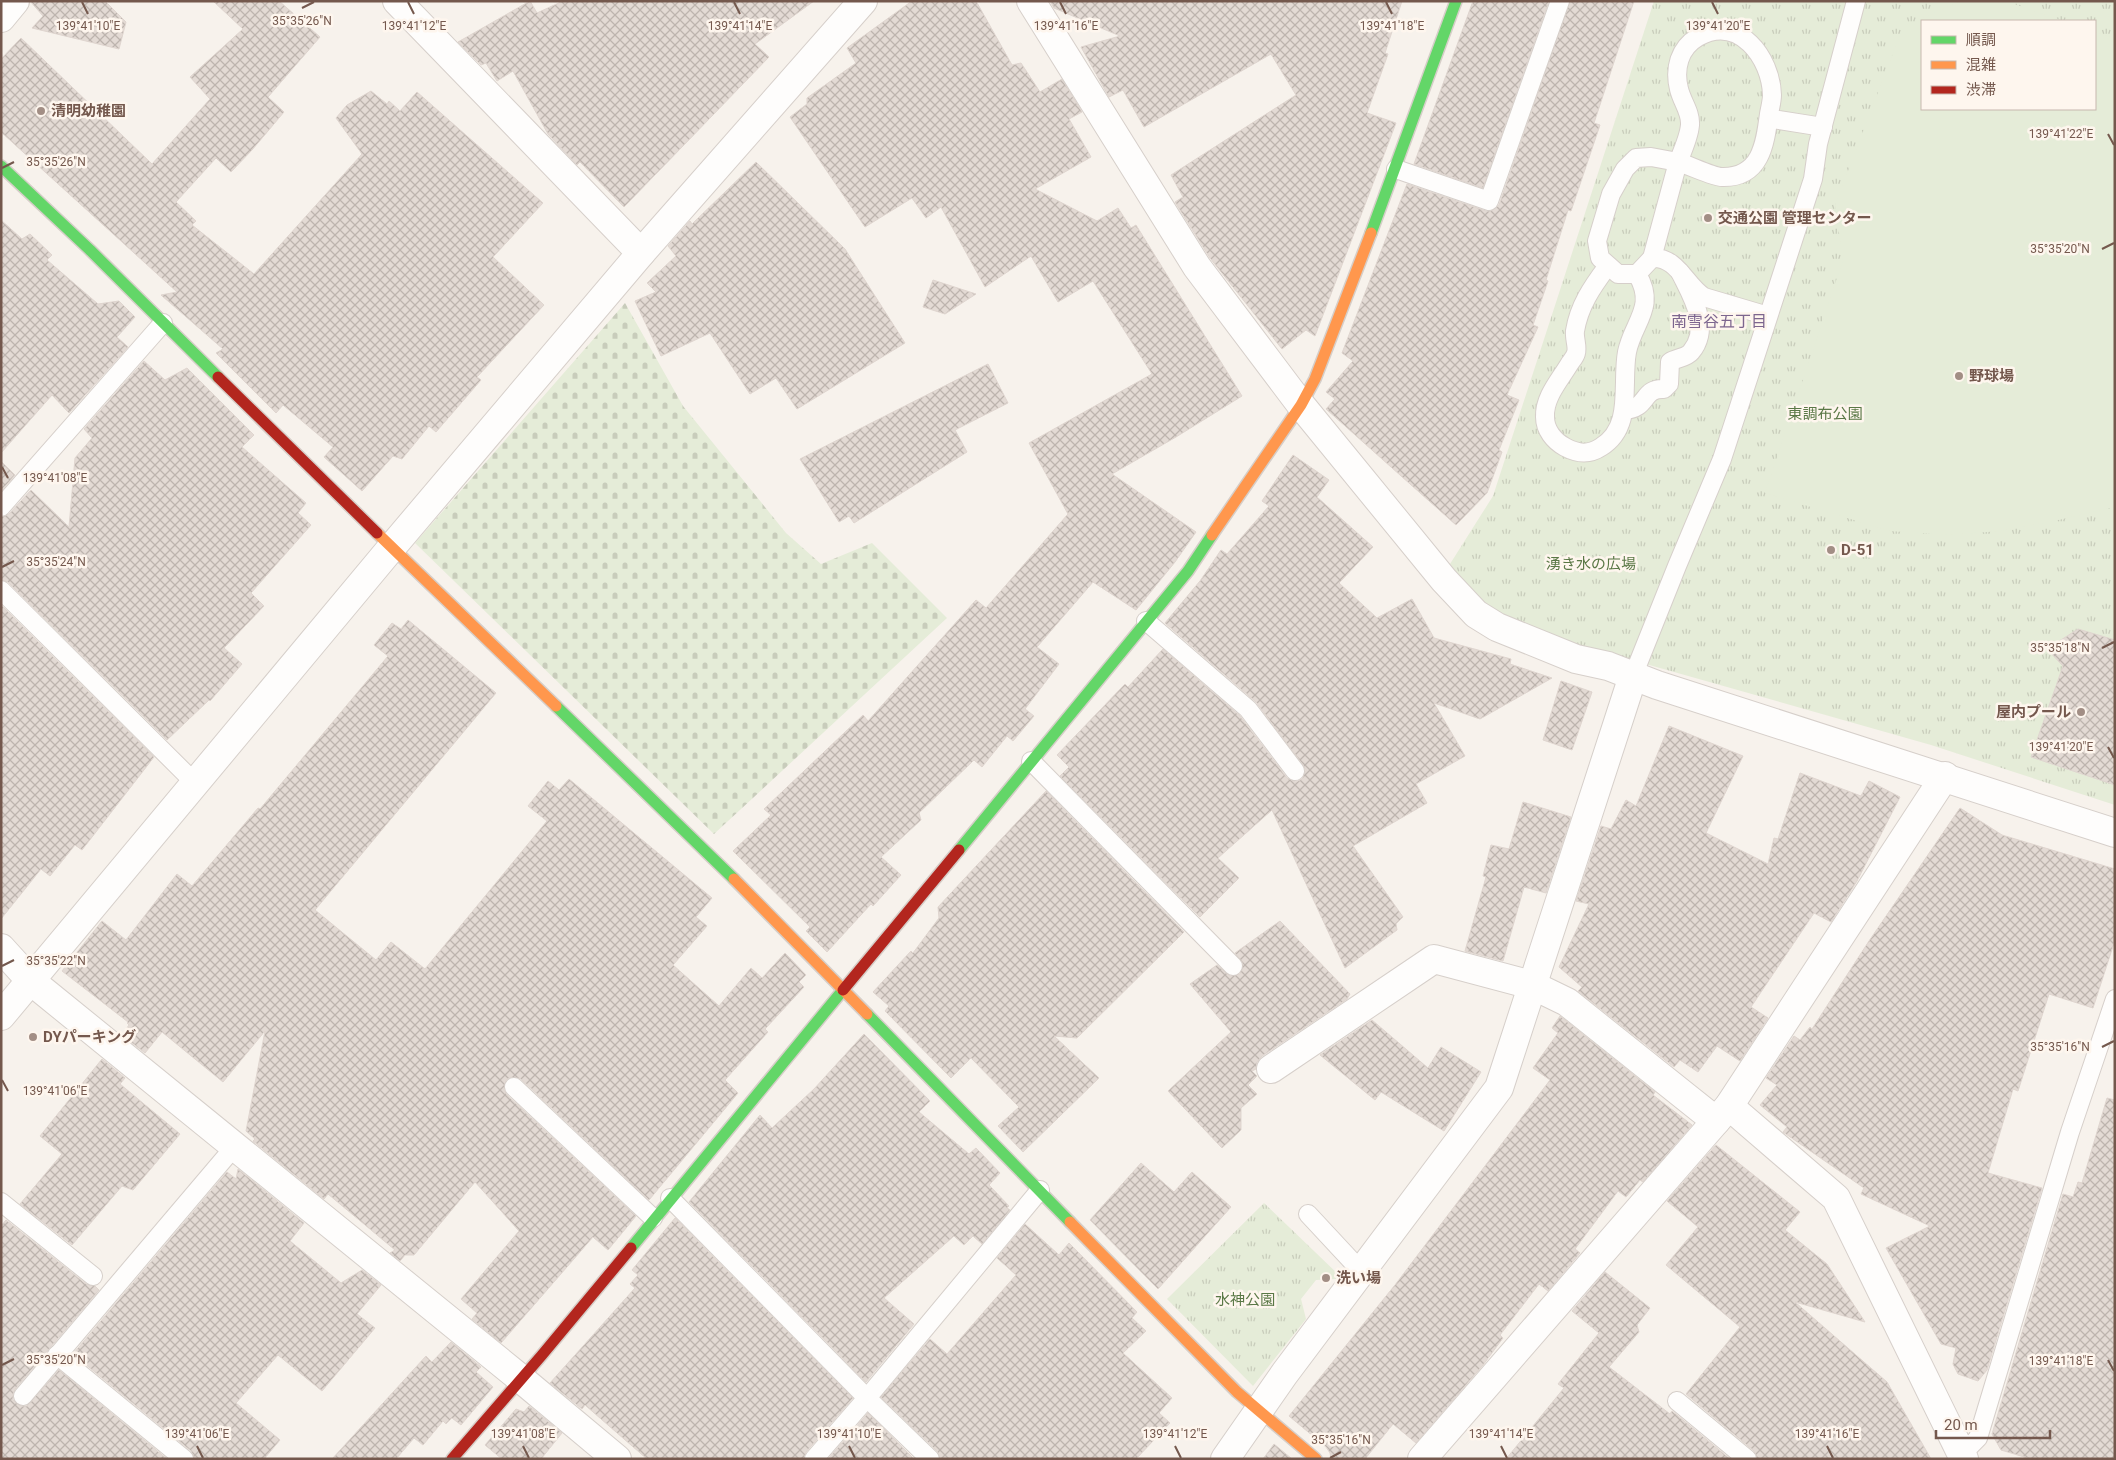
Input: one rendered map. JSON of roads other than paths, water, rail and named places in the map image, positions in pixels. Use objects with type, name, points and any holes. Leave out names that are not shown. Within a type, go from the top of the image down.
[{"type":"street","points":[[1,18],[15,1]]},
{"type":"street","points":[[396,1],[641,253]]},
{"type":"street","points":[[1,1016],[392,547],[641,253],[863,1]]},
{"type":"street","points":[[1031,1],[1197,267],[1301,405],[1444,580],[1476,614],[1497,627],[1576,659],[1608,666],[2115,832]]},
{"type":"street","points":[[452,1459],[520,1378],[542,1355],[1188,571],[1301,405],[1314,379],[1396,169],[1456,1]]},
{"type":"street","points":[[1,166],[725,870],[1237,1392],[1316,1459]]},
{"type":"street","points":[[1225,1459],[1361,1271],[1499,1088],[1634,676]]},
{"type":"street","points":[[1422,1459],[1722,1114],[1945,776]]},
{"type":"street","points":[[1,948],[31,981],[617,1459]]},
{"type":"street","points":[[1271,1069],[1434,959],[1532,985],[1567,1002],[1836,1198],[1961,1457]]},
{"type":"lane","points":[[1396,169],[1489,201],[1560,1]]},
{"type":"lane","points":[[1634,676],[1722,459],[1813,179],[1823,127],[1856,1]]},
{"type":"lane","points":[[1678,162],[1652,258],[1636,274],[1618,274],[1607,267],[1600,258],[1597,241],[1611,194],[1625,169],[1636,158],[1678,162],[1721,177],[1739,174],[1754,166],[1765,144],[1772,96],[1768,72],[1759,53],[1741,34],[1719,31],[1698,37],[1683,50],[1676,66],[1679,90],[1688,108],[1690,124],[1678,162]]},
{"type":"lane","points":[[1769,114],[1773,118],[1823,127]]},
{"type":"lane","points":[[1652,258],[1661,257],[1670,262],[1695,291],[1704,297],[1768,316]]},
{"type":"lane","points":[[1607,267],[1586,296],[1575,333],[1577,353],[1548,398],[1545,417],[1546,426],[1555,439],[1572,450],[1585,454],[1606,444],[1619,425],[1624,410],[1626,353],[1631,337],[1640,320],[1645,301],[1642,282],[1636,274]]},
{"type":"lane","points":[[1624,410],[1638,406],[1645,401],[1648,392],[1654,388],[1664,389],[1669,384],[1670,362],[1690,352],[1696,343],[1700,323],[1698,310],[1680,272]]},
{"type":"lane","points":[[1,507],[163,323]]},
{"type":"lane","points":[[1,590],[195,783]]},
{"type":"lane","points":[[1146,621],[1248,709],[1295,771]]},
{"type":"lane","points":[[1031,761],[1232,966]]},
{"type":"lane","points":[[1961,1457],[1978,1438],[2070,1132],[2115,999]]},
{"type":"lane","points":[[514,1088],[653,1218]]},
{"type":"lane","points":[[23,1396],[235,1146]]},
{"type":"lane","points":[[814,1459],[1040,1190]]},
{"type":"lane","points":[[670,1198],[867,1398],[930,1459]]},
{"type":"lane","points":[[1,1202],[93,1276]]},
{"type":"lane","points":[[1308,1214],[1361,1271]]},
{"type":"lane","points":[[57,1355],[184,1459]]},
{"type":"lane","points":[[1678,1401],[1747,1459]]},
{"type":"place","name":"清明幼稚園","points":[[41,111]]},
{"type":"place","name":"交通公園 管理センター","points":[[1708,218]]},
{"type":"place","name":"野球場","points":[[1959,376]]},
{"type":"place","name":"D-51","points":[[1831,550]]},
{"type":"place","name":"屋内プール","points":[[2081,712]]},
{"type":"place","name":"DYパーキング","points":[[33,1037]]},
{"type":"place","name":"洗い場","points":[[1326,1278]]},
{"type":"district","name":"南雪谷五丁目","points":[[1719,321]]},
{"type":"park label","name":"東調布公園","points":[[1825,414]]},
{"type":"park label","name":"湧き水の広場","points":[[1591,564]]},
{"type":"park label","name":"水神公園","points":[[1245,1300]]}]
